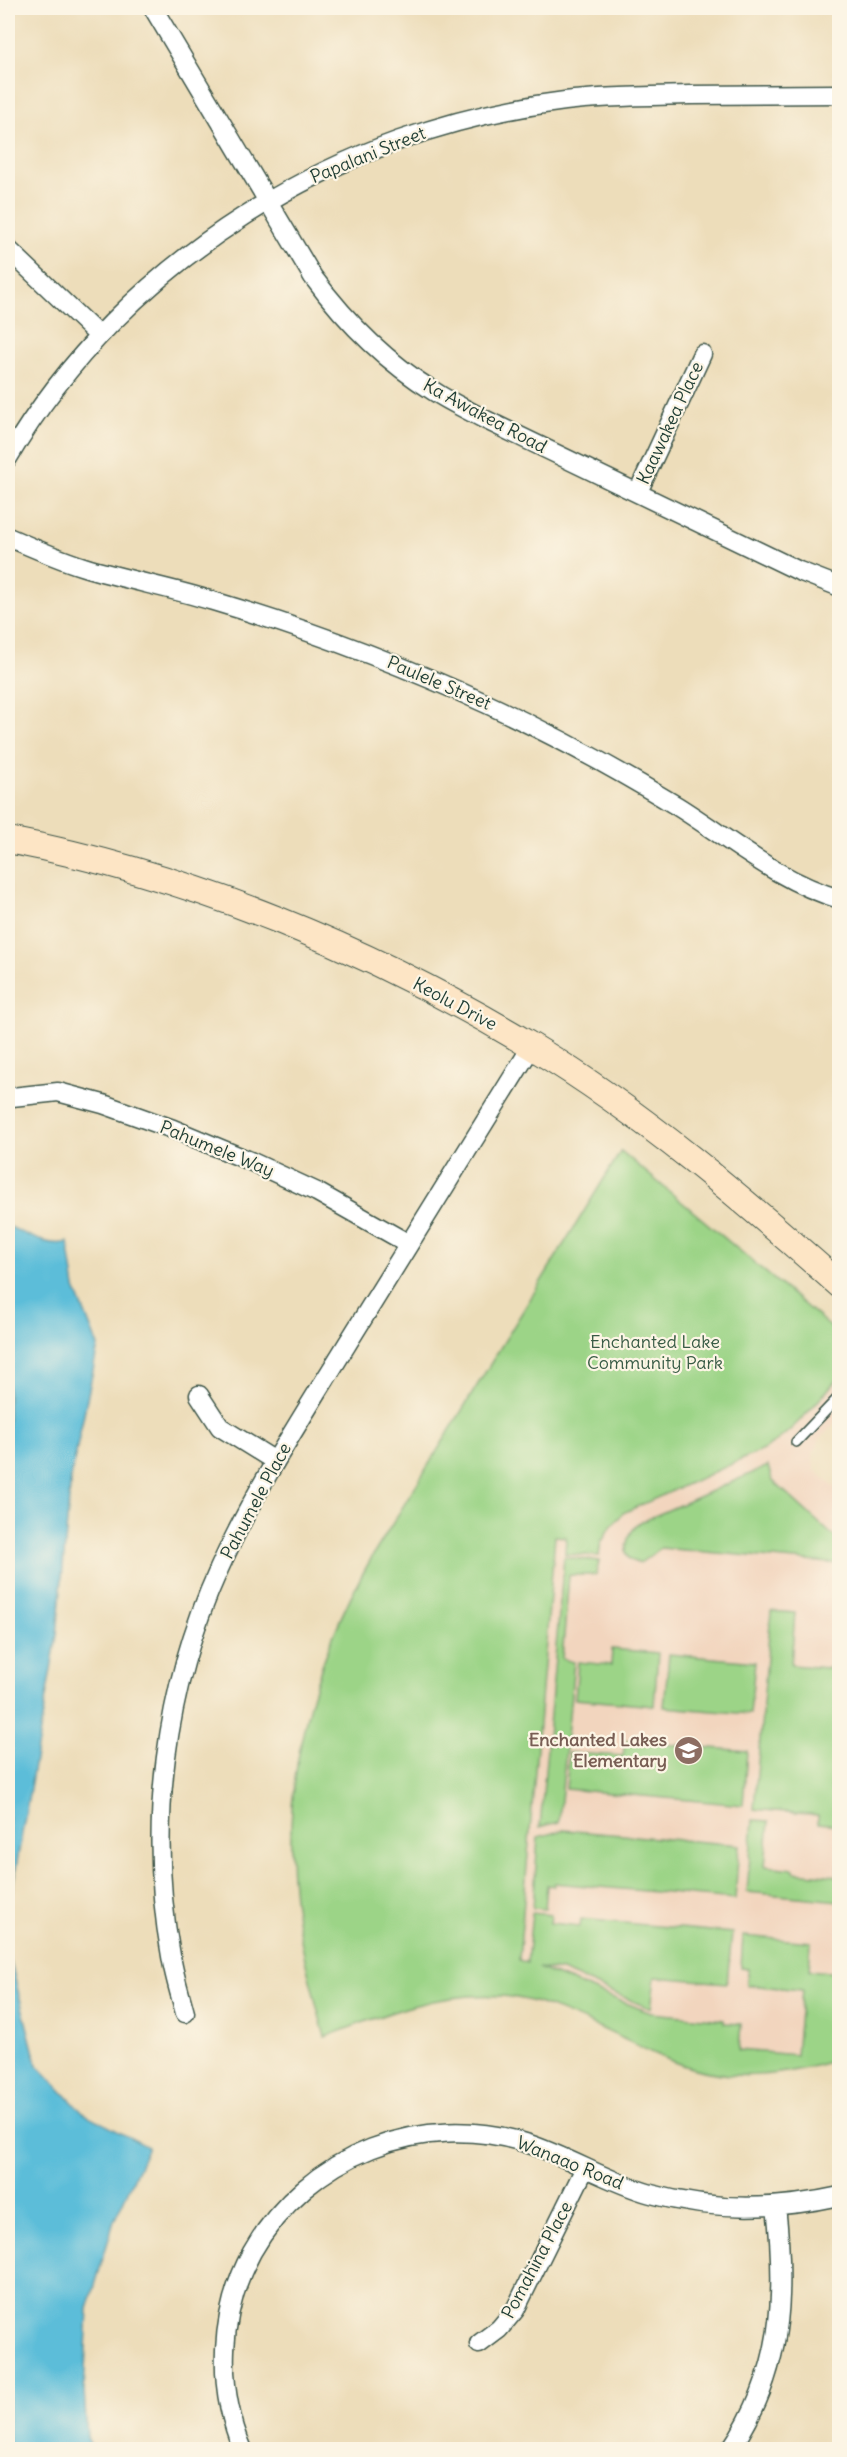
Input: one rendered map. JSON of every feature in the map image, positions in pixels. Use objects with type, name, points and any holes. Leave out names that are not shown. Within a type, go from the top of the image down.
[{"type":"main road","name":"Keolu Drive","points":[[8,840],[141,873],[261,913],[377,963],[532,1046],[625,1108],[768,1221],[840,1285]]},
{"type":"street","name":"Ka Awakea Road","points":[[153,8],[313,277],[340,313],[393,363],[435,393],[474,414],[799,571],[840,587]]},
{"type":"street","name":"Papalani Street","points":[[8,458],[41,406],[99,336],[173,267],[210,238],[268,201],[334,166],[379,147],[470,118],[517,108],[612,96],[840,94]]},
{"type":"street","points":[[8,249],[99,336]]},
{"type":"street","name":"Kaawakea Place","points":[[638,492],[702,354]]},
{"type":"street","name":"Paulele Street","points":[[8,537],[86,568],[211,600],[319,634],[404,667],[489,705],[586,754],[677,806],[780,873],[804,886],[840,899]]},
{"type":"street","name":"Pahumele Place","points":[[185,2013],[171,1957],[161,1852],[165,1772],[174,1708],[196,1628],[219,1569],[275,1461],[532,1046]]},
{"type":"street","name":"Pahumele Way","points":[[12,1097],[58,1092],[103,1104],[173,1129],[316,1192],[409,1244]]},
{"type":"street","points":[[200,1395],[219,1427],[275,1461]]},
{"type":"street","name":"Wanaao Road","points":[[243,2450],[231,2412],[226,2386],[225,2359],[231,2308],[245,2268],[261,2238],[287,2204],[312,2181],[355,2154],[379,2144],[429,2133],[480,2133],[514,2139],[546,2150],[621,2185],[682,2201],[713,2205],[776,2206],[840,2196]]},
{"type":"street","name":"Pomahina Place","points":[[479,2344],[499,2329],[515,2310],[585,2168]]},
{"type":"street","points":[[730,2450],[762,2388],[778,2332],[782,2274],[776,2206]]},
{"type":"lane","points":[[796,1442],[840,1396]]},
{"type":"shaded area","name":"Enchanted Lakes Elementary","points":[[839,1377],[839,1418],[820,1439],[813,1453],[814,1470],[840,1492],[839,2059],[800,2071],[763,2076],[718,2073],[573,2016],[515,1998],[555,1536],[603,1540],[614,1521],[633,1507],[765,1449],[779,1440],[798,1424]]},
{"type":"green space","name":"Enchanted Lake Community Park","points":[[621,1151],[839,1334],[839,1377],[796,1425],[765,1449],[623,1513],[601,1540],[599,1556],[565,1554],[566,1537],[555,1536],[519,1960],[527,1963],[532,1913],[551,1915],[550,1923],[580,1926],[581,1919],[732,1933],[727,1983],[655,1977],[651,2009],[562,1971],[538,1968],[651,2013],[724,2020],[724,2023],[741,2024],[739,2050],[796,2055],[802,1990],[747,1985],[748,1969],[741,1968],[743,1936],[811,1942],[809,1970],[839,1973],[839,2059],[798,2070],[736,2075],[695,2069],[674,2062],[562,2011],[524,1999],[501,1996],[454,1997],[432,2001],[368,2020],[325,2037],[300,1934],[294,1899],[291,1854],[292,1810],[297,1765],[318,1679],[333,1637],[372,1557]]},
{"type":"green space","points":[[768,1466],[772,1480],[839,1541],[839,1564],[661,1548],[640,1563],[628,1557],[626,1545],[628,1538],[641,1522]]},
{"type":"green space","points":[[564,1557],[599,1561],[596,1575],[569,1575],[562,1659],[574,1662],[559,1822],[540,1827]]},
{"type":"green space","points":[[771,1611],[795,1613],[791,1665],[839,1669],[839,1825],[818,1823],[818,1815],[754,1809]]},
{"type":"green space","points":[[612,1649],[658,1653],[654,1706],[575,1699],[578,1662],[611,1665]]},
{"type":"green space","points":[[669,1654],[755,1662],[750,1714],[664,1707]]},
{"type":"green space","points":[[625,1741],[747,1751],[743,1805],[566,1789],[569,1753],[623,1756]]},
{"type":"green space","points":[[753,1820],[769,1821],[765,1866],[794,1869],[794,1872],[837,1876],[839,1865],[839,1901],[747,1892]]},
{"type":"green space","points":[[563,1830],[739,1845],[735,1899],[554,1883],[554,1886],[547,1885],[545,1909],[533,1908],[538,1837]]},
{"type":"water","points":[[8,1226],[45,1242],[68,1242],[75,1288],[98,1346],[71,1476],[57,1635],[8,1913]]},
{"type":"water","points":[[8,1952],[37,2065],[83,2113],[148,2147],[114,2221],[88,2309],[84,2390],[87,2437],[92,2449],[8,2449]]},
{"type":"place","name":"Enchanted Lakes Elementary","points":[[688,1750]]}]
